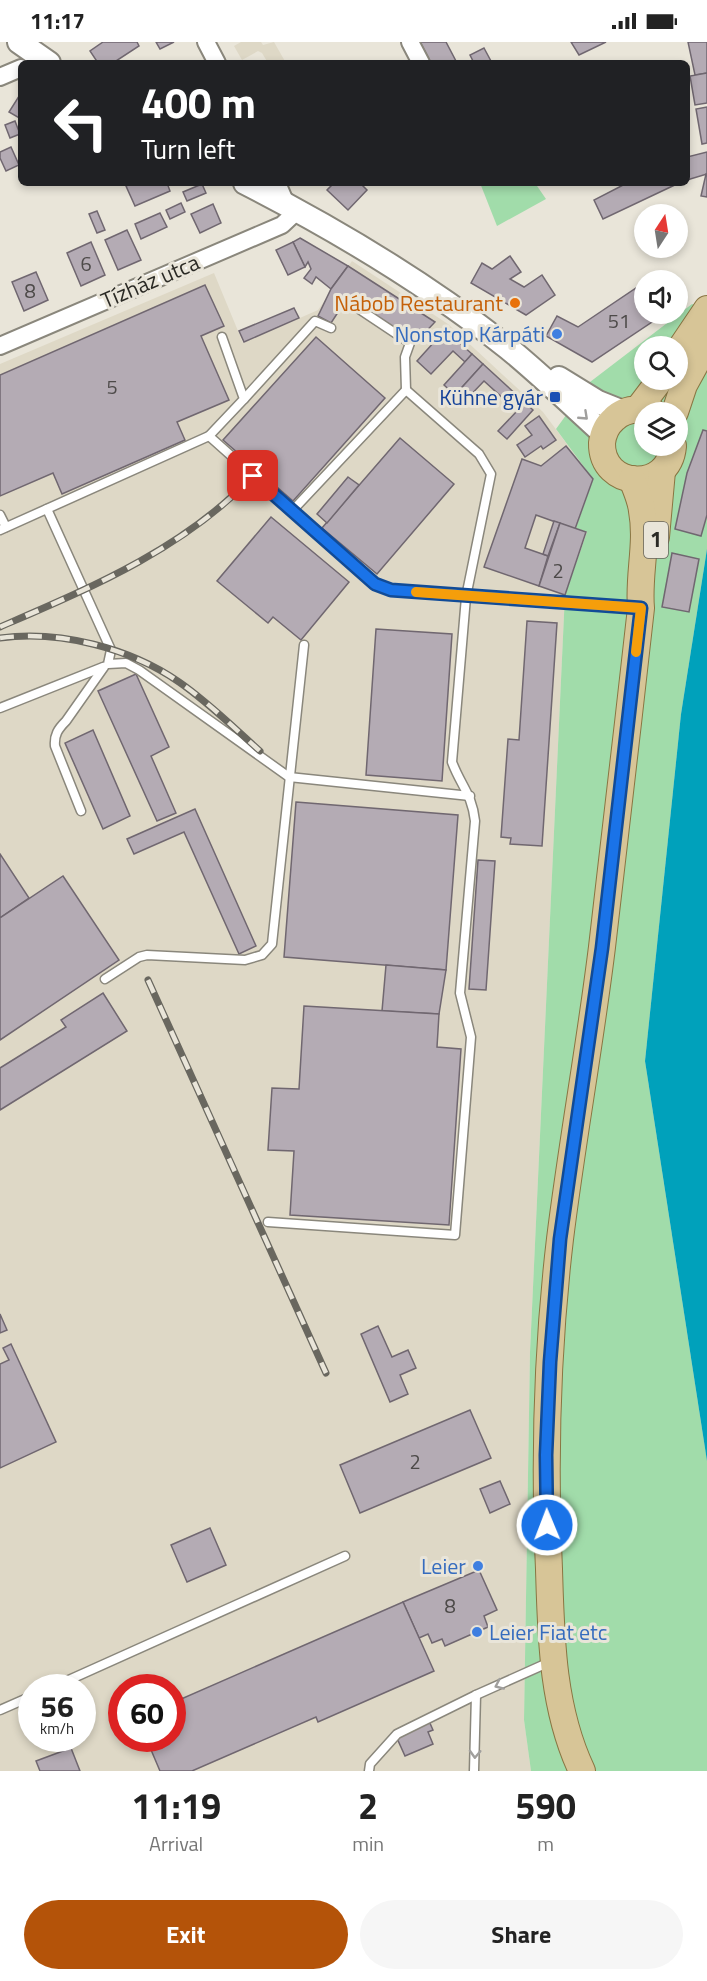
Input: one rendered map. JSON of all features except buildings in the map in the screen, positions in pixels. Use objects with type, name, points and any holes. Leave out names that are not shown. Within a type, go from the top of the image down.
[{"type":"main road","points":[[688,337],[707,309]]},
{"type":"main road","points":[[678,402],[684,385],[707,342]]},
{"type":"main road","points":[[634,412],[611,421],[604,434],[603,450],[609,465],[621,476],[632,479],[651,478],[662,471]]},
{"type":"main road","name":"1","points":[[641,608],[648,590],[654,555],[662,471],[670,456]]},
{"type":"main road","name":"1","points":[[582,1771],[575,1756],[564,1717],[552,1661],[546,1455],[553,1314],[560,1239],[602,948],[641,608],[639,588],[644,537],[643,513],[632,479]]},
{"type":"street","points":[[19,42],[40,60]]},
{"type":"street","points":[[206,42],[215,60]]},
{"type":"street","points":[[410,42],[419,60]]},
{"type":"street","points":[[0,77],[18,69]]},
{"type":"street","points":[[251,186],[405,273],[509,349],[598,402],[634,410]]},
{"type":"street","points":[[279,186],[291,207]]},
{"type":"street","name":"Tízház utca","points":[[0,346],[282,225],[291,207]]},
{"type":"street","points":[[509,349],[604,434]]},
{"type":"lane","points":[[293,510],[406,390],[405,357],[410,343],[356,307]]},
{"type":"lane","points":[[0,515],[3,529],[209,436],[315,321],[331,328]]},
{"type":"lane","points":[[222,336],[244,399]]},
{"type":"lane","points":[[268,1222],[455,1234],[471,1037],[460,993],[475,821],[470,796],[452,762],[466,597],[491,474],[479,454],[406,390]]},
{"type":"lane","points":[[209,436],[375,584],[391,590],[466,597],[641,608]]},
{"type":"lane","points":[[47,509],[111,650],[106,665],[66,721],[58,728],[54,739],[81,811]]},
{"type":"lane","points":[[105,979],[147,954],[245,960],[262,956],[272,944],[304,645]]},
{"type":"lane","points":[[0,708],[106,665],[126,663],[289,777],[470,796]]},
{"type":"lane","points":[[82,1674],[345,1556]]},
{"type":"lane","points":[[369,1771],[370,1764],[397,1734],[552,1661]]},
{"type":"lane","points":[[474,1771],[476,1695]]},
{"type":"lane","points":[[0,1710],[18,1702]]},
{"type":"shaded area","points":[[241,42],[261,42],[263,45],[274,42],[284,60],[266,60],[258,51],[242,60],[234,46]]},
{"type":"shaded area","points":[[352,261],[448,324],[543,412],[593,479],[576,528],[587,532],[565,595],[564,615],[530,1352],[524,1720],[531,1771],[0,1771],[0,364],[214,273],[243,343],[318,310]]},
{"type":"green space","points":[[481,186],[537,186],[546,199],[497,226]]},
{"type":"green space","points":[[692,304],[707,309],[707,549],[681,714],[645,1061],[707,1461],[707,1771],[531,1771],[524,1720],[530,1352],[565,595],[587,532],[576,528],[593,479],[556,429],[590,382],[634,348],[634,390],[688,390],[688,336],[650,336],[666,324],[688,324],[688,307]]},
{"type":"water","points":[[707,549],[707,1461],[645,1061],[681,714]]},
{"type":"railway","points":[[0,627],[101,581],[166,546],[226,502],[253,476]]},
{"type":"railway","points":[[0,638],[23,636],[70,639],[94,644],[139,660],[160,670],[190,690],[260,751]]},
{"type":"railway","points":[[148,980],[326,1373]]},
{"type":"slow traffic","points":[[416,592],[641,608],[636,652]]},
{"type":"place","name":"Nábob Restaurant","points":[[515,303]]},
{"type":"place","name":"Nonstop Kárpáti","points":[[557,334]]},
{"type":"place","name":"Kühne gyár","points":[[555,397]]},
{"type":"place","name":"Leier","points":[[478,1566]]},
{"type":"place","name":"Leier Fiat etc","points":[[477,1632]]},
{"type":"route","points":[[253,476],[375,584],[391,590],[641,608],[602,948],[560,1239],[550,1362],[546,1455],[547,1525]]}]
